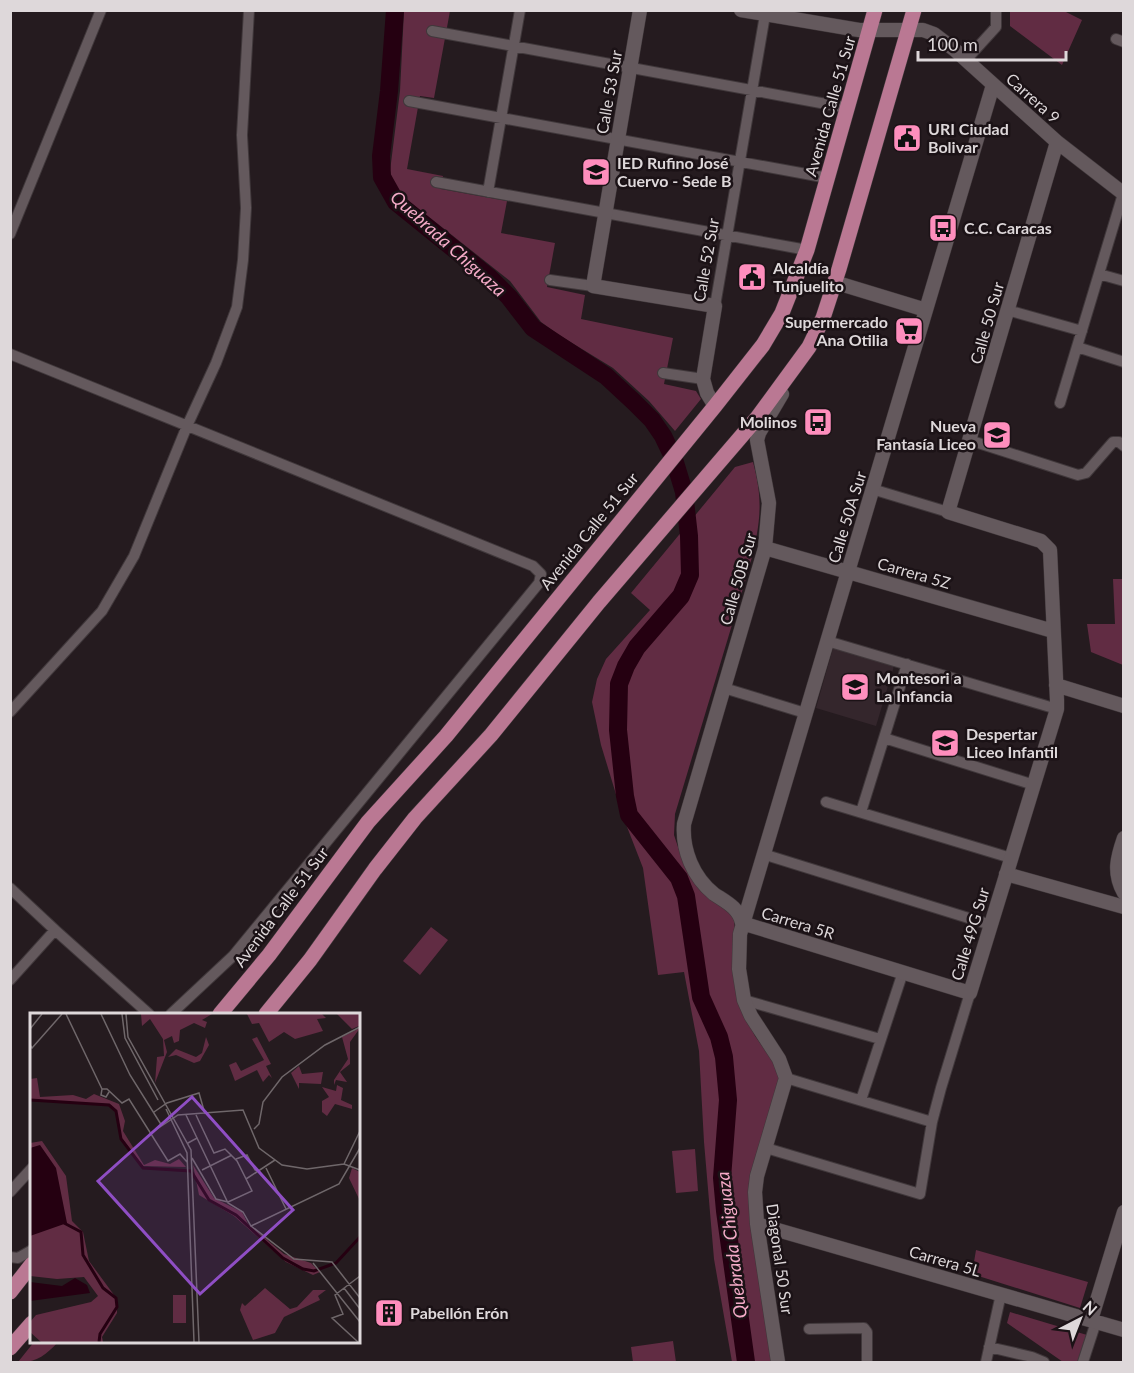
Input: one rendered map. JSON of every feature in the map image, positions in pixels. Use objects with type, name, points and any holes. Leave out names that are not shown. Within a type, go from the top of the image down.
[{"type":"main road","name":"Avenida Calle 51 Sur","points":[[221,1013],[287,932],[368,822],[446,736],[753,359],[778,321],[807,250],[875,10]]},
{"type":"main road","points":[[267,1013],[310,960],[375,869],[415,818],[485,742],[599,602],[757,418],[802,358],[817,333],[834,282],[914,10]]},
{"type":"main road","points":[[10,1292],[30,1267]]},
{"type":"main road","points":[[10,1348],[30,1325]]},
{"type":"street","points":[[10,234],[101,10]]},
{"type":"street","points":[[10,712],[102,611],[134,556],[187,426],[216,363],[237,306],[246,208],[242,135],[249,10]]},
{"type":"street","points":[[488,192],[520,10]]},
{"type":"street","name":"Calle 53 Sur","points":[[592,286],[640,10]]},
{"type":"street","name":"Carrera 9","points":[[741,10],[870,31],[923,30],[934,33],[1057,142],[1123,194]]},
{"type":"street","points":[[966,60],[996,27],[996,10]]},
{"type":"street","name":"Calle 52 Sur","points":[[702,380],[766,13]]},
{"type":"street","points":[[432,31],[848,108]]},
{"type":"street","name":"Calle 50A Sur","points":[[742,923],[993,85]]},
{"type":"street","points":[[409,101],[828,178]]},
{"type":"street","name":"Calle 50 Sur","points":[[948,512],[1057,142]]},
{"type":"street","points":[[436,182],[807,250]]},
{"type":"street","points":[[1060,403],[1123,194]]},
{"type":"street","points":[[1099,274],[1124,281]]},
{"type":"street","points":[[550,280],[715,306]]},
{"type":"street","points":[[834,282],[926,310]]},
{"type":"street","points":[[1007,310],[1082,331]]},
{"type":"street","points":[[1077,347],[1123,359]]},
{"type":"street","points":[[10,354],[532,566],[538,570],[541,579],[233,956],[172,1013]]},
{"type":"street","name":"Calle 50B Sur","points":[[686,815],[765,548],[769,503],[758,449],[758,437],[802,358]]},
{"type":"street","points":[[663,373],[702,380],[715,406]]},
{"type":"street","points":[[969,440],[1074,475],[1082,475],[1120,443]]},
{"type":"street","points":[[872,489],[948,512]]},
{"type":"street","name":"Calle 49G Sur","points":[[766,1148],[920,1194],[932,1122],[1057,709],[1050,550],[1041,541],[948,512]]},
{"type":"street","name":"Carrera 5Z","points":[[765,548],[1053,631]]},
{"type":"street","points":[[827,640],[1057,709]]},
{"type":"street","points":[[861,812],[907,664]]},
{"type":"street","points":[[1056,686],[1124,706]]},
{"type":"street","points":[[724,688],[805,713]]},
{"type":"street","points":[[884,738],[1034,785]]},
{"type":"street","points":[[826,802],[1011,858]]},
{"type":"street","name":"Carrera 5R","points":[[686,815],[684,846],[694,870],[708,888],[736,910],[742,923],[970,993]]},
{"type":"street","points":[[1124,838],[1116,870],[1124,893]]},
{"type":"street","points":[[763,854],[991,925]]},
{"type":"street","points":[[1006,874],[1124,907]]},
{"type":"street","points":[[10,888],[148,1013]]},
{"type":"street","points":[[742,923],[738,959],[744,1000],[751,1016],[779,1059],[786,1078],[932,1122]]},
{"type":"street","points":[[10,980],[55,930]]},
{"type":"street","points":[[861,1100],[903,972]]},
{"type":"street","points":[[744,1000],[880,1038]]},
{"type":"street","name":"Diagonal 50 Sur","points":[[778,1362],[757,1224],[755,1185],[786,1078]]},
{"type":"street","points":[[10,1192],[30,1170]]},
{"type":"street","points":[[1083,1362],[1124,1212]]},
{"type":"street","name":"Carrera 5L","points":[[757,1224],[1124,1330]]},
{"type":"street","points":[[10,1257],[18,1258],[30,1251]]},
{"type":"street","points":[[986,1362],[1001,1294]]},
{"type":"street","points":[[809,1329],[864,1328],[867,1332],[867,1362]]},
{"type":"street","points":[[989,1347],[1044,1362]]},
{"type":"shaded area","points":[[404,11],[450,11],[434,98],[420,96],[407,169],[443,176],[441,189],[507,201],[501,233],[555,243],[547,287],[585,295],[581,319],[673,338],[664,384],[696,391],[701,399],[675,431],[649,401],[613,368],[541,322],[510,281],[400,194],[393,183],[390,171],[400,91]]},
{"type":"shaded area","points":[[1010,11],[1064,11],[1082,20],[1062,65],[1010,26]]},
{"type":"shaded area","points":[[753,462],[760,502],[756,538],[750,565],[675,814],[674,835],[683,862],[734,920],[744,1013],[755,1036],[775,1063],[780,1081],[755,1164],[772,1362],[732,1362],[714,1259],[699,1051],[684,972],[658,975],[643,868],[622,814],[601,745],[592,702],[597,679],[606,659],[650,610],[631,593],[735,467]]},
{"type":"shaded area","points":[[1113,579],[1123,579],[1123,665],[1091,652],[1087,624],[1115,624]]},
{"type":"shaded area","name":"Montesori a La Infancia","points":[[833,648],[894,666],[876,726],[816,708]]},
{"type":"shaded area","points":[[431,927],[448,940],[420,975],[403,961]]},
{"type":"shaded area","points":[[695,1149],[698,1191],[676,1193],[672,1151]]},
{"type":"shaded area","points":[[976,1250],[1088,1282],[1080,1308],[972,1274]]},
{"type":"shaded area","points":[[1010,1312],[1087,1335],[1079,1362],[1063,1362],[1007,1323]]},
{"type":"shaded area","points":[[673,1341],[676,1362],[633,1362],[631,1347]]},
{"type":"shaded area","points":[[33,1343],[57,1343],[40,1357],[18,1362]]},
{"type":"waterway","name":"Quebrada Chiguaza","points":[[395,10],[381,156],[382,177],[396,202],[490,278],[509,297],[533,328],[606,376],[652,420],[674,459],[684,492],[689,536],[690,575],[681,596],[637,647],[626,666],[619,684],[618,730],[629,815],[679,878],[686,896],[701,997],[719,1037],[724,1057],[728,1100],[722,1178],[746,1362]]},
{"type":"place","name":"URI Ciudad Bolivar","points":[[907,138]]},
{"type":"place","name":"IED Rufino José Cuervo - Sede B","points":[[596,172]]},
{"type":"place","name":"C.C. Caracas","points":[[943,228]]},
{"type":"place","name":"Alcaldía Tunjuelito","points":[[752,277]]},
{"type":"place","name":"Supermercado Ana Otilia","points":[[909,331]]},
{"type":"place","name":"Molinos","points":[[818,422]]},
{"type":"place","name":"Nueva Fantasía Liceo","points":[[997,435]]},
{"type":"place","name":"Montesori a La Infancia","points":[[855,687]]},
{"type":"place","name":"Despertar Liceo Infantil","points":[[945,743]]},
{"type":"place","name":"Pabellón Erón","points":[[389,1313]]}]
